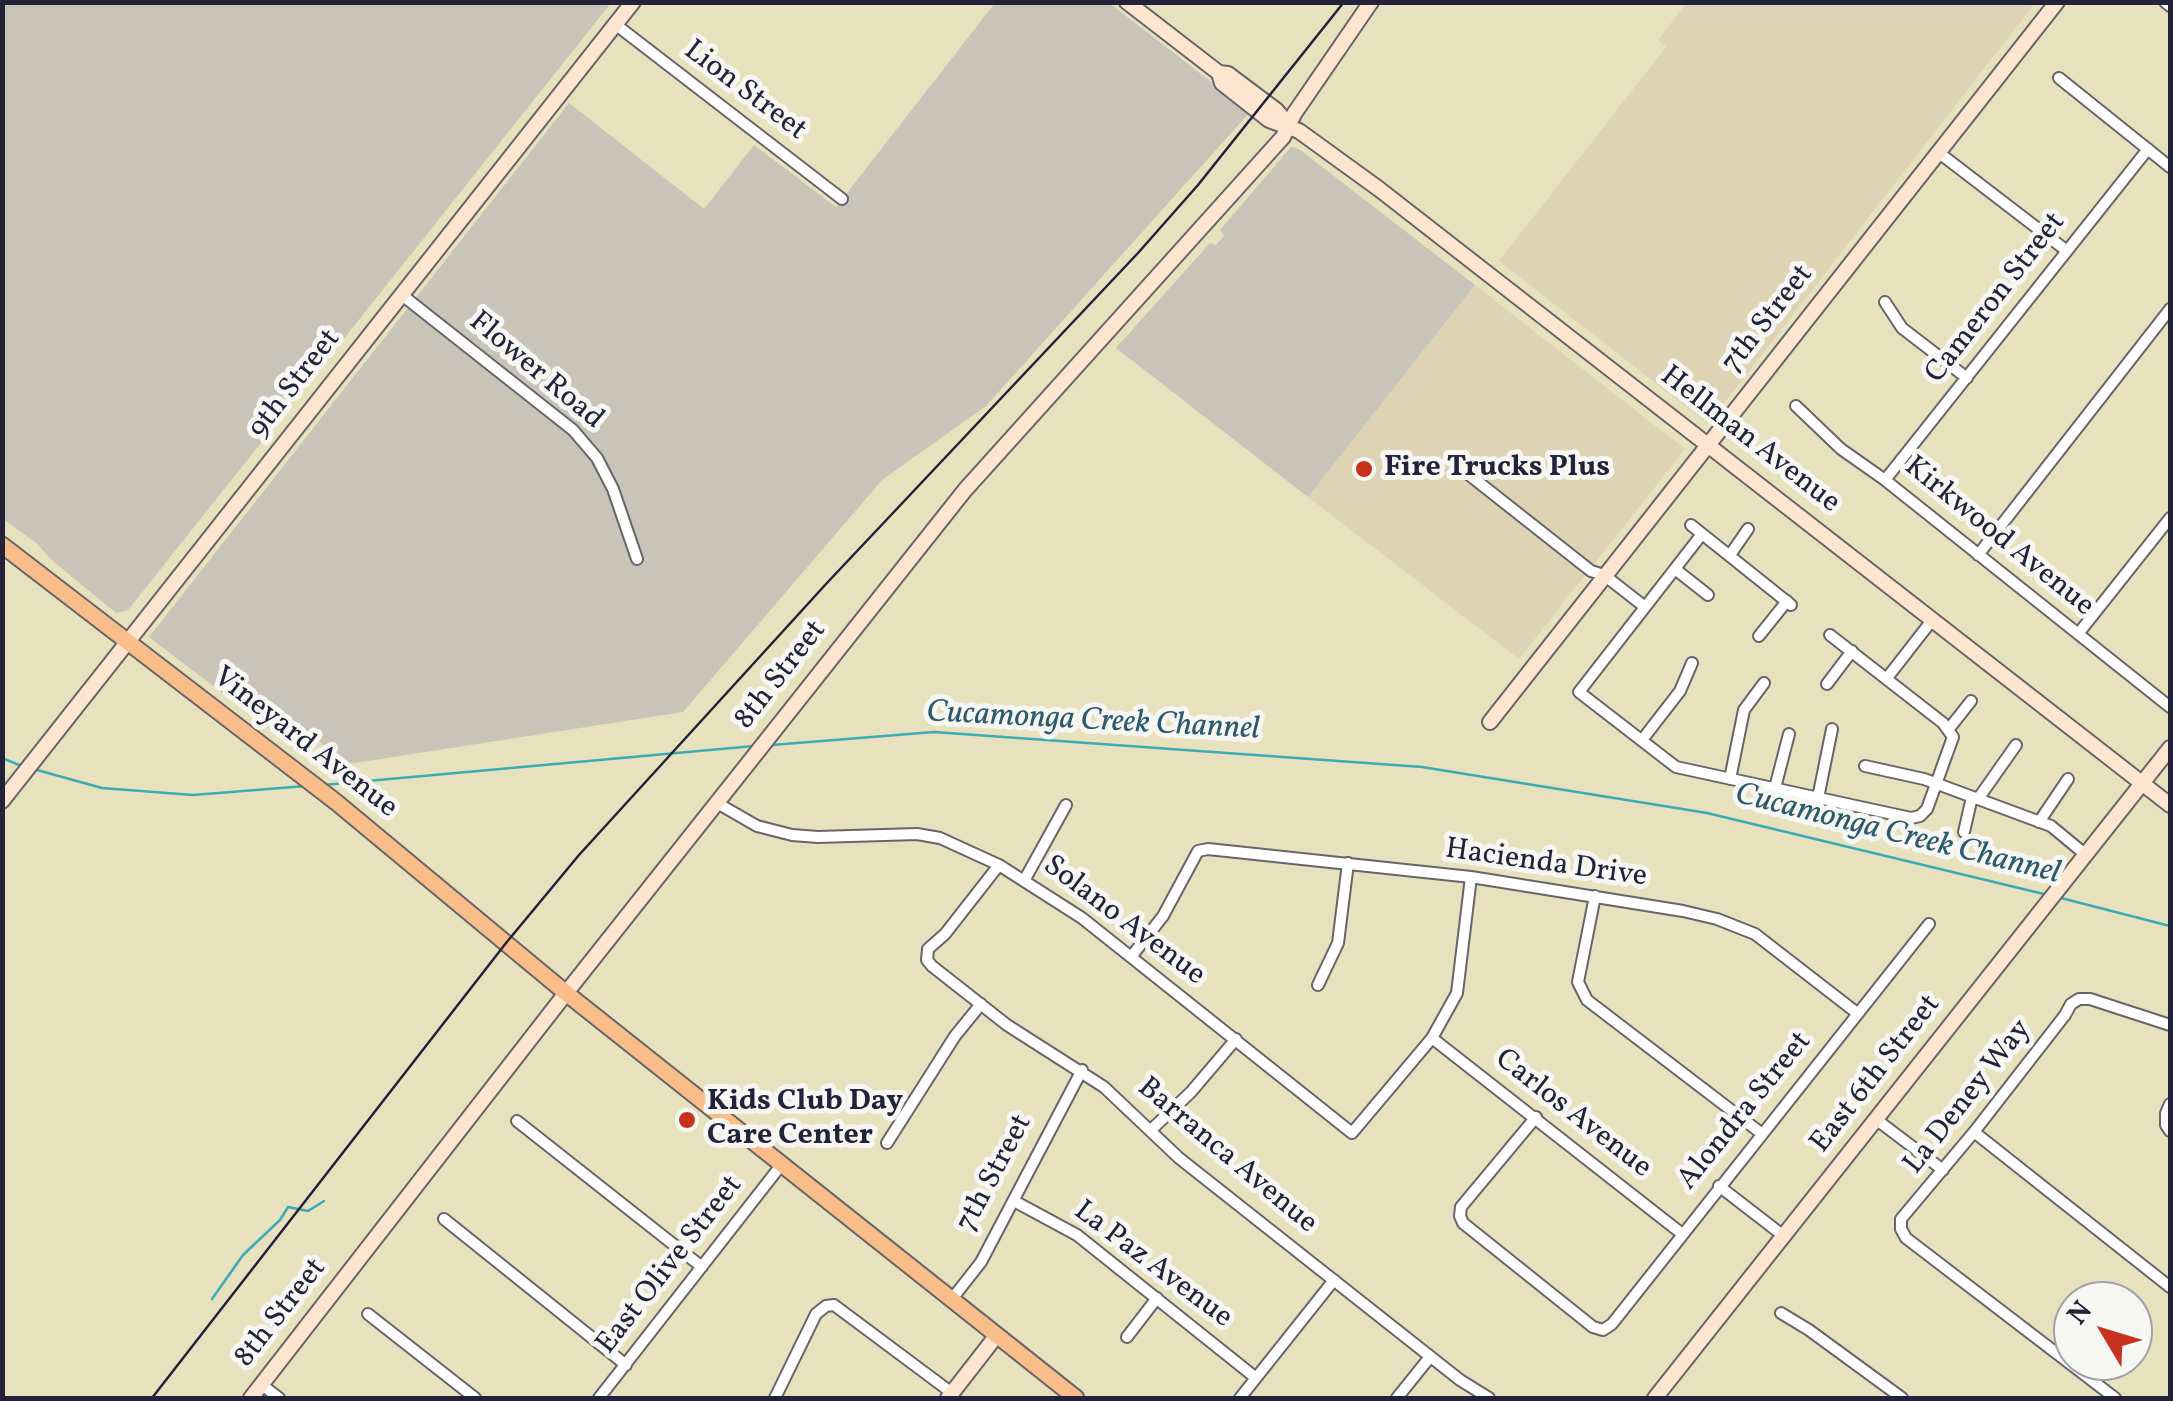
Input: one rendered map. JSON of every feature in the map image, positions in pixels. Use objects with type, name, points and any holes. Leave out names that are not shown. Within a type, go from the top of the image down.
[{"type":"main road","name":"Vineyard Avenue","points":[[2,545],[336,802],[566,992],[1076,1398]]},
{"type":"street","name":"9th Street","points":[[2,802],[633,2]]},
{"type":"street","name":"Hellman Avenue","points":[[1127,2],[1219,73],[1222,83],[1269,120],[1289,126],[1379,189],[2170,806]]},
{"type":"street","name":"8th Street","points":[[251,1398],[566,992],[965,490],[1283,137],[1294,114],[1371,2]]},
{"type":"street","name":"7th Street","points":[[1490,722],[2057,2]]},
{"type":"street","name":"Lion Street","points":[[616,24],[842,199]]},
{"type":"street","points":[[2059,78],[2170,166]]},
{"type":"street","name":"Cameron Street","points":[[1885,480],[2148,149]]},
{"type":"street","points":[[1938,152],[2066,251]]},
{"type":"street","name":"Flower Road","points":[[402,295],[573,430],[598,458],[637,559]]},
{"type":"street","points":[[1885,302],[1902,328],[1967,378]]},
{"type":"street","points":[[1978,555],[2168,317]]},
{"type":"street","name":"Kirkwood Avenue","points":[[1796,406],[1841,449],[2170,708]]},
{"type":"street","points":[[1463,470],[1590,571],[1604,575],[1646,608]]},
{"type":"street","points":[[2078,634],[2170,518]]},
{"type":"street","points":[[1691,525],[1789,603],[1760,636]]},
{"type":"street","points":[[1730,555],[1748,529]]},
{"type":"street","points":[[1702,534],[1579,692],[1676,767],[1911,818],[1927,809],[1953,737],[1887,678],[1830,635]]},
{"type":"street","points":[[1674,569],[1708,595]]},
{"type":"street","points":[[1887,678],[1933,618]]},
{"type":"street","points":[[1827,684],[1852,651]]},
{"type":"street","points":[[1642,740],[1680,692],[1692,663]]},
{"type":"street","points":[[1730,778],[1744,710],[1764,683]]},
{"type":"street","points":[[1948,730],[1971,701]]},
{"type":"street","points":[[1818,798],[1832,729]]},
{"type":"street","points":[[1775,788],[1788,734]]},
{"type":"street","points":[[1964,832],[1975,798],[2016,745]]},
{"type":"street","name":"East 6th Street","points":[[1655,1398],[2170,748]]},
{"type":"street","points":[[1865,766],[1935,784],[2050,826],[2086,855]]},
{"type":"street","points":[[2039,822],[2068,778]]},
{"type":"street","name":"Solano Avenue","points":[[718,803],[756,826],[792,835],[916,834],[940,838],[1025,879],[1082,918],[1352,1133],[1432,1038]]},
{"type":"street","points":[[1025,879],[1066,805]]},
{"type":"street","name":"Hacienda Drive","points":[[1131,957],[1163,916],[1198,852],[1208,849],[1470,877],[1683,911],[1755,934],[1857,1013]]},
{"type":"street","points":[[1318,985],[1338,943],[1348,863]]},
{"type":"street","name":"Barranca Avenue","points":[[998,865],[945,934],[928,949],[927,960],[1007,1025],[1082,1070],[1180,1158],[1430,1357],[1489,1398]]},
{"type":"street","points":[[1432,1038],[1458,993],[1470,877]]},
{"type":"street","points":[[1595,896],[1578,982],[1587,1000],[1761,1134]]},
{"type":"street","name":"Alondra Street","points":[[1536,1118],[1461,1207],[1460,1216],[1463,1223],[1592,1327],[1603,1330],[1612,1324],[1929,924]]},
{"type":"street","name":"La Deney Way","points":[[2115,1398],[1906,1238],[1901,1220],[2066,1016],[2071,1004],[2080,999],[2170,1024]]},
{"type":"street","points":[[887,1143],[955,1036],[981,1004]]},
{"type":"street","name":"Carlos Avenue","points":[[1432,1038],[1681,1233]]},
{"type":"street","points":[[1152,1130],[1236,1039]]},
{"type":"street","name":"7th Street","points":[[952,1299],[981,1262],[1082,1070]]},
{"type":"street","points":[[2170,1104],[2166,1113],[2170,1131]]},
{"type":"street","points":[[1878,1120],[1943,1170]]},
{"type":"street","points":[[517,1121],[702,1267]]},
{"type":"street","points":[[1974,1132],[2170,1287]]},
{"type":"street","name":"East Olive Street","points":[[600,1398],[782,1164]]},
{"type":"street","points":[[1719,1186],[1784,1237]]},
{"type":"street","name":"La Paz Avenue","points":[[1014,1201],[1076,1234],[1256,1378]]},
{"type":"street","points":[[444,1219],[626,1365]]},
{"type":"street","points":[[1240,1398],[1334,1280]]},
{"type":"street","points":[[1127,1337],[1157,1298]]},
{"type":"street","points":[[775,1398],[816,1314],[826,1306],[834,1305],[950,1396],[998,1335]]},
{"type":"street","points":[[1781,1313],[1902,1398]]},
{"type":"street","points":[[368,1314],[475,1398]]},
{"type":"street","points":[[1396,1398],[1430,1357]]},
{"type":"street","points":[[262,1385],[279,1398]]},
{"type":"shaded area","points":[[3,2],[611,3],[128,610],[116,613],[3,519]]},
{"type":"shaded area","points":[[1108,2],[1250,112],[986,406],[882,480],[683,712],[348,764],[309,734],[297,750],[149,637],[569,103],[704,209],[754,145],[836,207],[995,3]]},
{"type":"shaded area","points":[[1687,2],[2035,3],[1708,424],[1499,261],[1666,47],[1658,40]]},
{"type":"shaded area","points":[[1291,147],[1299,149],[1475,285],[1308,497],[1116,348],[1210,243],[1216,245],[1224,236],[1220,230]]},
{"type":"shaded area","points":[[1475,285],[1685,449],[1519,659],[1308,497]]},
{"type":"waterway","name":"Cucamonga Creek Channel","points":[[772,745],[934,732],[1422,767],[1707,813],[2048,895]]},
{"type":"waterway","name":"Cucamonga Creek Channel","points":[[323,785],[754,746]]},
{"type":"waterway","name":"Cucamonga Creek Channel","points":[[2,758],[24,767]]},
{"type":"waterway","name":"Cucamonga Creek Channel","points":[[37,770],[102,788],[193,795],[306,786]]},
{"type":"waterway","name":"Cucamonga Creek Channel","points":[[2061,898],[2170,926]]},
{"type":"waterway","points":[[212,1299],[243,1255],[280,1220],[288,1207],[308,1211],[324,1201]]},
{"type":"railway","points":[[152,1398],[579,855],[826,584],[1138,253],[1198,185],[1344,2]]},
{"type":"place","name":"Fire Trucks Plus","points":[[1364,469]]},
{"type":"place","name":"Kids Club Day Care Center","points":[[687,1120]]}]
